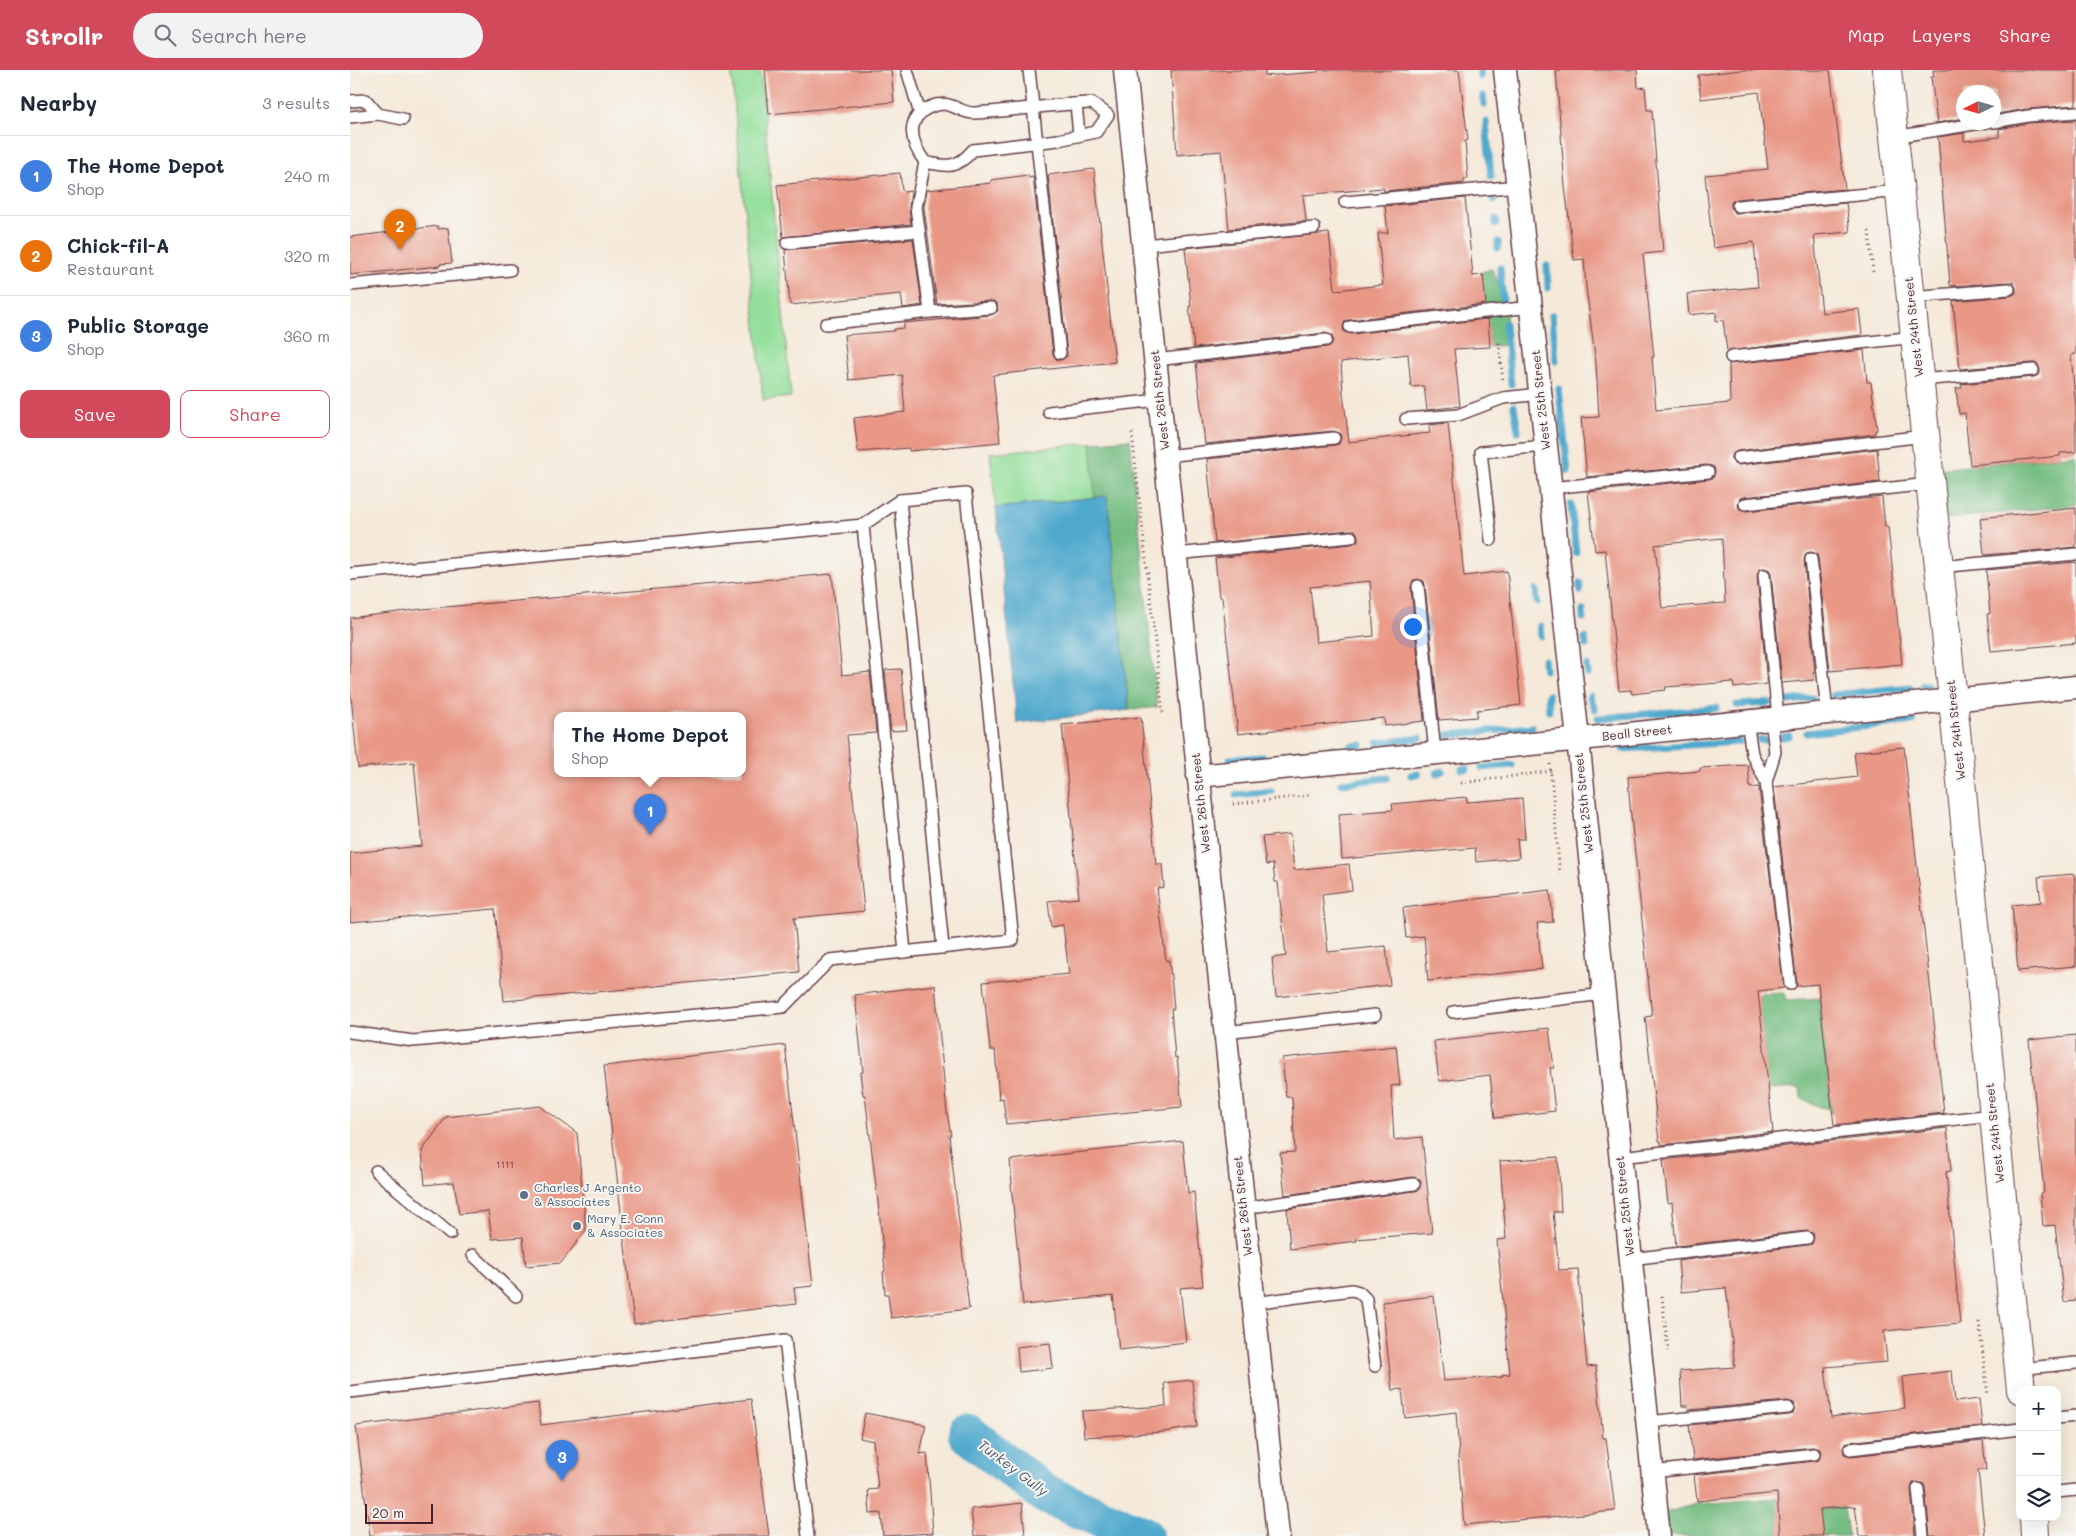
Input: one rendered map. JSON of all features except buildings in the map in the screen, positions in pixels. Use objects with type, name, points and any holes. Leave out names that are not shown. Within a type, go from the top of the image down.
[{"type":"street","name":"West 26th Street","points":[[1125,70],[1278,1536]]},
{"type":"street","name":"West 25th Street","points":[[1505,70],[1578,740],[1659,1536]]},
{"type":"street","name":"West 24th Street","points":[[1887,70],[1953,700],[1992,1115],[2020,1379]]},
{"type":"street","name":"Beall Street","points":[[1198,776],[1578,740],[2076,687]]},
{"type":"street","points":[[2034,1521],[2036,1536]]},
{"type":"lane","points":[[907,70],[920,114]]},
{"type":"lane","points":[[1029,70],[1060,354]]},
{"type":"lane","points":[[350,101],[366,100],[378,114]]},
{"type":"lane","points":[[1108,115],[1096,132],[973,150],[966,159],[954,166],[939,166],[925,162],[915,149],[912,139],[913,126],[920,114],[930,107],[940,105],[953,105],[970,113],[1092,103],[1108,115],[1130,113]]},
{"type":"lane","points":[[1076,104],[1079,135]]},
{"type":"lane","points":[[2001,121],[2028,116],[2076,112]]},
{"type":"lane","points":[[350,117],[378,114],[403,119]]},
{"type":"lane","points":[[1894,137],[1956,127]]},
{"type":"lane","points":[[925,162],[916,207],[930,312]]},
{"type":"lane","points":[[1345,202],[1518,186]]},
{"type":"lane","points":[[1738,206],[1900,191]]},
{"type":"lane","points":[[1144,246],[1314,228]]},
{"type":"lane","points":[[787,243],[919,231]]},
{"type":"lane","points":[[350,285],[510,270]]},
{"type":"lane","points":[[1911,297],[2009,289]]},
{"type":"lane","points":[[1350,327],[1531,307]]},
{"type":"lane","points":[[826,324],[930,312],[991,308]]},
{"type":"lane","points":[[1731,357],[1915,337]]},
{"type":"lane","points":[[1156,360],[1326,340]]},
{"type":"lane","points":[[1920,380],[2034,370]]},
{"type":"lane","points":[[1406,419],[1458,415],[1505,398],[1540,394]]},
{"type":"lane","points":[[1049,412],[1159,400]]},
{"type":"lane","points":[[1738,458],[1924,436]]},
{"type":"lane","points":[[1165,456],[1334,438]]},
{"type":"lane","points":[[1491,540],[1481,452],[1546,446]]},
{"type":"lane","points":[[1550,488],[1708,472]]},
{"type":"lane","points":[[1745,504],[1930,484]]},
{"type":"lane","points":[[350,574],[863,525],[900,500],[966,494],[1013,940],[830,960],[783,1007],[413,1041],[350,1032]]},
{"type":"lane","points":[[900,500],[942,948]]},
{"type":"lane","points":[[863,525],[905,952]]},
{"type":"lane","points":[[1176,554],[1351,537]]},
{"type":"lane","points":[[1939,566],[2076,554]]},
{"type":"lane","points":[[1811,559],[1827,713]]},
{"type":"lane","points":[[1764,575],[1775,718],[1775,752],[1766,782]]},
{"type":"lane","points":[[1418,586],[1435,753]]},
{"type":"lane","points":[[1746,721],[1752,754],[1766,782],[1790,984]]},
{"type":"lane","points":[[1453,1012],[1604,994]]},
{"type":"lane","points":[[1225,1032],[1374,1016]]},
{"type":"lane","points":[[1620,1157],[1992,1115]]},
{"type":"lane","points":[[376,1171],[450,1234]]},
{"type":"lane","points":[[1243,1208],[1414,1184]]},
{"type":"lane","points":[[1630,1259],[1807,1238]]},
{"type":"lane","points":[[473,1255],[516,1296]]},
{"type":"lane","points":[[1253,1303],[1352,1290],[1359,1292],[1366,1299],[1375,1366]]},
{"type":"lane","points":[[350,1392],[785,1340],[808,1536]]},
{"type":"lane","points":[[2020,1379],[2076,1363]]},
{"type":"lane","points":[[1647,1422],[1788,1408]]},
{"type":"lane","points":[[2061,1418],[2076,1416]]},
{"type":"lane","points":[[1850,1449],[2016,1429]]},
{"type":"lane","points":[[1652,1472],[1814,1454]]},
{"type":"lane","points":[[1918,1489],[1923,1536]]},
{"type":"lane","points":[[2061,1492],[2076,1490]]},
{"type":"path","points":[[1869,231],[1873,272]]},
{"type":"path","points":[[1499,343],[1505,398]]},
{"type":"path","points":[[1132,433],[1163,714]]},
{"type":"path","points":[[1549,763],[1552,771],[1560,874]]},
{"type":"path","points":[[1461,782],[1552,771]]},
{"type":"path","points":[[1233,804],[1312,795]]},
{"type":"path","points":[[1662,1296],[1668,1351]]},
{"type":"path","points":[[1979,1322],[1988,1396]]},
{"type":"green space","points":[[731,70],[760,70],[791,397],[763,400]]},
{"type":"green space","points":[[1492,269],[1505,306],[1507,325],[1504,345],[1490,347],[1481,272]]},
{"type":"green space","points":[[1130,439],[1157,707],[1129,710],[1107,496],[996,508],[990,453]]},
{"type":"green space","points":[[1130,439],[1157,707],[1129,710],[1107,497],[1095,498],[1091,443]]},
{"type":"green space","points":[[2076,455],[2076,505],[1943,519],[1938,469]]},
{"type":"green space","points":[[1784,993],[1786,1000],[1819,998],[1832,1114],[1827,1108],[1820,1107],[1801,1098],[1800,1087],[1768,1089],[1759,1005],[1760,994]]},
{"type":"green space","points":[[1778,1498],[1780,1515],[1844,1507],[1848,1536],[1668,1536],[1665,1513],[1696,1504]]},
{"type":"water","points":[[1107,496],[1129,710],[1017,723],[996,508]]},
{"type":"waterway","points":[[1480,70],[1480,76]]},
{"type":"waterway","points":[[1483,96],[1484,104]]},
{"type":"waterway","points":[[1486,122],[1491,176]]},
{"type":"waterway","points":[[1493,194],[1494,201]]},
{"type":"waterway","points":[[1496,219],[1496,224]]},
{"type":"waterway","points":[[1498,242],[1498,248]]},
{"type":"waterway","points":[[1547,266],[1548,288]]},
{"type":"waterway","points":[[1500,268],[1503,299]]},
{"type":"waterway","points":[[1552,315],[1556,361]]},
{"type":"waterway","points":[[1505,324],[1511,384]]},
{"type":"waterway","points":[[1559,389],[1568,471]]},
{"type":"waterway","points":[[1514,406],[1518,431]]},
{"type":"waterway","points":[[1571,505],[1576,553]]},
{"type":"waterway","points":[[1580,583],[1580,591]]},
{"type":"waterway","points":[[1536,590],[1537,602]]},
{"type":"waterway","points":[[1583,611],[1583,618]]},
{"type":"waterway","points":[[1540,626],[1541,636]]},
{"type":"waterway","points":[[1585,638],[1586,645]]},
{"type":"waterway","points":[[1544,660],[1545,670]]},
{"type":"waterway","points":[[1587,666],[1588,674]]},
{"type":"waterway","points":[[1833,695],[1910,687]]},
{"type":"waterway","points":[[1548,695],[1549,711]]},
{"type":"waterway","points":[[1590,696],[1595,709]]},
{"type":"waterway","points":[[1788,701],[1812,698]]},
{"type":"waterway","points":[[1737,705],[1769,703]]},
{"type":"waterway","points":[[1598,718],[1716,708]]},
{"type":"waterway","points":[[1807,733],[1913,721]]},
{"type":"waterway","points":[[1447,735],[1532,727]]},
{"type":"waterway","points":[[1782,737],[1789,736]]},
{"type":"waterway","points":[[1378,743],[1420,738]]},
{"type":"waterway","points":[[1760,740],[1765,740]]},
{"type":"waterway","points":[[1623,749],[1739,742]]},
{"type":"waterway","points":[[1351,746],[1361,745]]},
{"type":"waterway","points":[[1329,749],[1334,748]]},
{"type":"waterway","points":[[1284,755],[1308,752]]},
{"type":"waterway","points":[[1230,759],[1263,757]]},
{"type":"waterway","points":[[1482,768],[1512,765]]},
{"type":"waterway","points":[[1462,769],[1467,769]]},
{"type":"waterway","points":[[1437,773],[1442,771]]},
{"type":"waterway","points":[[1411,775],[1418,774]]},
{"type":"waterway","points":[[1341,783],[1387,778]]},
{"type":"waterway","points":[[1236,795],[1271,791]]},
{"type":"waterway","name":"Turkey Gully","points":[[968,1434],[1045,1494],[1143,1536]]},
{"type":"place","name":"Chick-fil-A","points":[[400,250]]},
{"type":"place","name":"The Home Depot","points":[[650,835]]},
{"type":"place","name":"Charles J Argento & Associates","points":[[524,1195]]},
{"type":"place","name":"Mary E. Conn & Associates","points":[[577,1226]]},
{"type":"place","name":"Public Storage","points":[[562,1481]]}]
